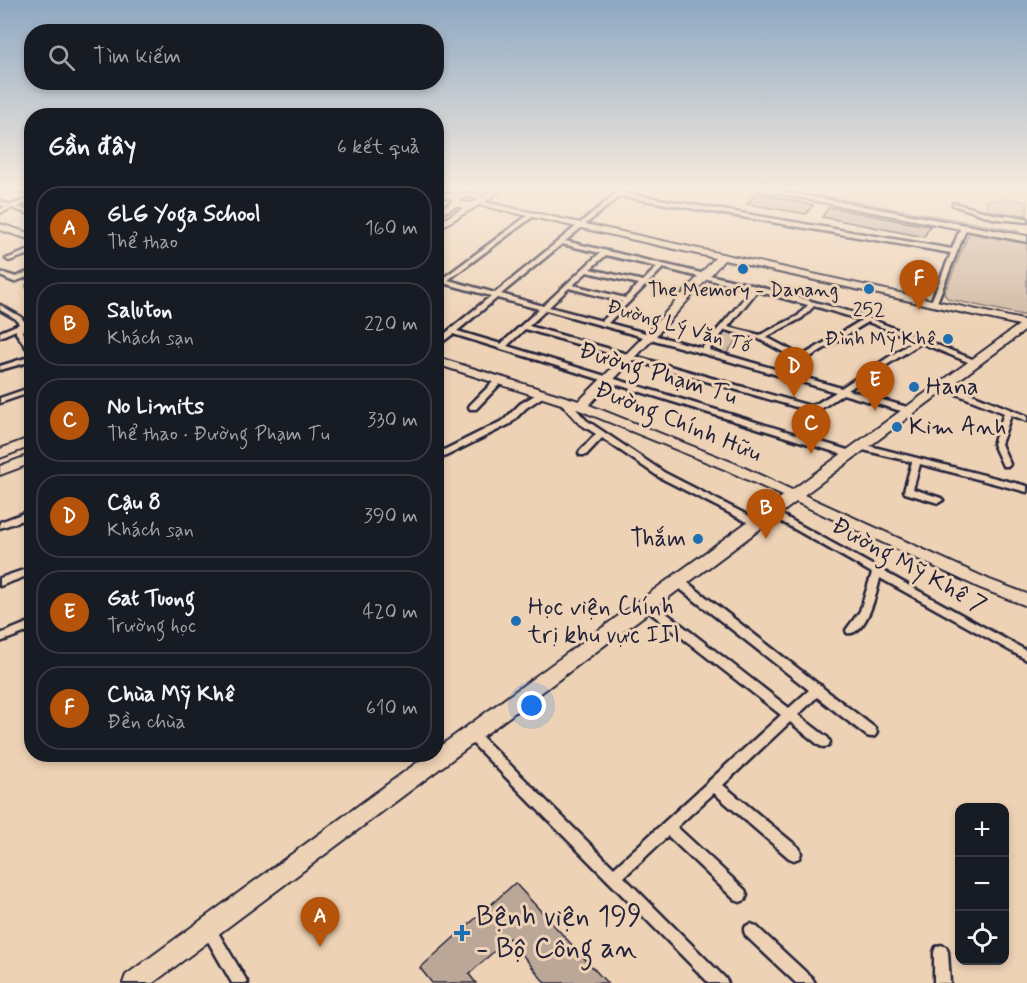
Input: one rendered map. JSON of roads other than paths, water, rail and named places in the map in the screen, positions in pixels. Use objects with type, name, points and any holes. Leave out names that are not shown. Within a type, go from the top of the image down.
[{"type":"street","points":[[444,277],[504,234]]},
{"type":"street","points":[[444,339],[570,234]]},
{"type":"street","points":[[621,234],[1027,324]]},
{"type":"street","points":[[846,234],[955,253]]},
{"type":"street","points":[[934,302],[962,234]]},
{"type":"street","points":[[1000,234],[1027,239]]},
{"type":"street","points":[[560,242],[813,303],[868,319],[976,362]]},
{"type":"street","points":[[503,346],[604,252]]},
{"type":"street","points":[[9,259],[24,254]]},
{"type":"street","points":[[581,406],[650,336],[722,256]]},
{"type":"street","points":[[604,323],[661,266]]},
{"type":"street","points":[[586,270],[644,283]]},
{"type":"street","points":[[0,274],[15,279],[24,275]]},
{"type":"street","name":"Đường Lý Văn Tố","points":[[444,281],[604,323],[911,411]]},
{"type":"street","points":[[568,286],[627,301]]},
{"type":"street","points":[[704,351],[756,288]]},
{"type":"street","points":[[760,337],[800,317],[813,303]]},
{"type":"street","points":[[0,307],[19,318],[23,326]]},
{"type":"street","points":[[780,372],[868,319]]},
{"type":"street","points":[[444,755],[679,582],[793,494],[911,411],[1027,324]]},
{"type":"street","points":[[0,335],[23,326]]},
{"type":"street","points":[[23,326],[18,332],[24,339]]},
{"type":"street","points":[[524,327],[802,408],[819,406],[920,340]]},
{"type":"street","points":[[724,328],[760,337],[802,358]]},
{"type":"street","name":"Đường Phạm Tu","points":[[454,332],[856,450],[1027,489]]},
{"type":"street","points":[[0,368],[24,360]]},
{"type":"street","name":"Đường Chính Hữu","points":[[444,362],[581,406],[793,494],[985,584],[1027,600]]},
{"type":"street","points":[[473,407],[500,380]]},
{"type":"street","points":[[944,386],[1027,419]]},
{"type":"street","points":[[0,401],[24,392]]},
{"type":"street","points":[[444,455],[507,422],[523,406],[543,394]]},
{"type":"street","points":[[564,401],[583,422],[662,475],[756,523]]},
{"type":"street","points":[[1006,464],[997,444],[1008,412]]},
{"type":"street","points":[[583,453],[601,434]]},
{"type":"street","points":[[0,454],[24,444]]},
{"type":"street","points":[[0,471],[24,462]]},
{"type":"street","points":[[916,462],[908,491],[938,500]]},
{"type":"street","name":"Đường Mỹ Khê 7","points":[[771,512],[1027,656]]},
{"type":"street","points":[[0,525],[24,516]]},
{"type":"street","points":[[851,630],[859,624],[867,609],[878,572]]},
{"type":"street","points":[[0,582],[24,573]]},
{"type":"street","points":[[679,582],[871,732]]},
{"type":"street","points":[[648,605],[824,742]]},
{"type":"street","points":[[0,638],[24,628]]},
{"type":"street","points":[[614,877],[818,689]]},
{"type":"street","points":[[472,735],[720,983]]},
{"type":"street","points":[[134,983],[435,762]]},
{"type":"street","points":[[714,785],[794,853]]},
{"type":"street","points":[[668,827],[740,895]]},
{"type":"street","points":[[207,928],[240,983]]},
{"type":"street","points":[[751,931],[807,983]]},
{"type":"street","points":[[941,952],[942,983]]},
{"type":"place","name":"The Memory - Danang","points":[[743,269]]},
{"type":"place","name":"252","points":[[869,289]]},
{"type":"place","name":"Chùa Mỹ Khê","points":[[919,310]]},
{"type":"place","name":"Đình Mỹ Khê","points":[[948,339]]},
{"type":"place","name":"Hana","points":[[914,387]]},
{"type":"place","name":"Cậu 8","points":[[794,397]]},
{"type":"place","name":"Gat Tuong","points":[[875,411]]},
{"type":"place","name":"Kim Anh","points":[[897,427]]},
{"type":"place","name":"No Limits","points":[[811,454]]},
{"type":"place","name":"Thắm","points":[[698,539]]},
{"type":"place","name":"Saluton","points":[[766,539]]},
{"type":"place","name":"Học viện Chính trị khu vực III","points":[[516,621]]},
{"type":"place","name":"Bệnh viện 199 - Bộ Công an","points":[[462,933]]},
{"type":"place","name":"GLG Yoga School","points":[[320,947]]}]
